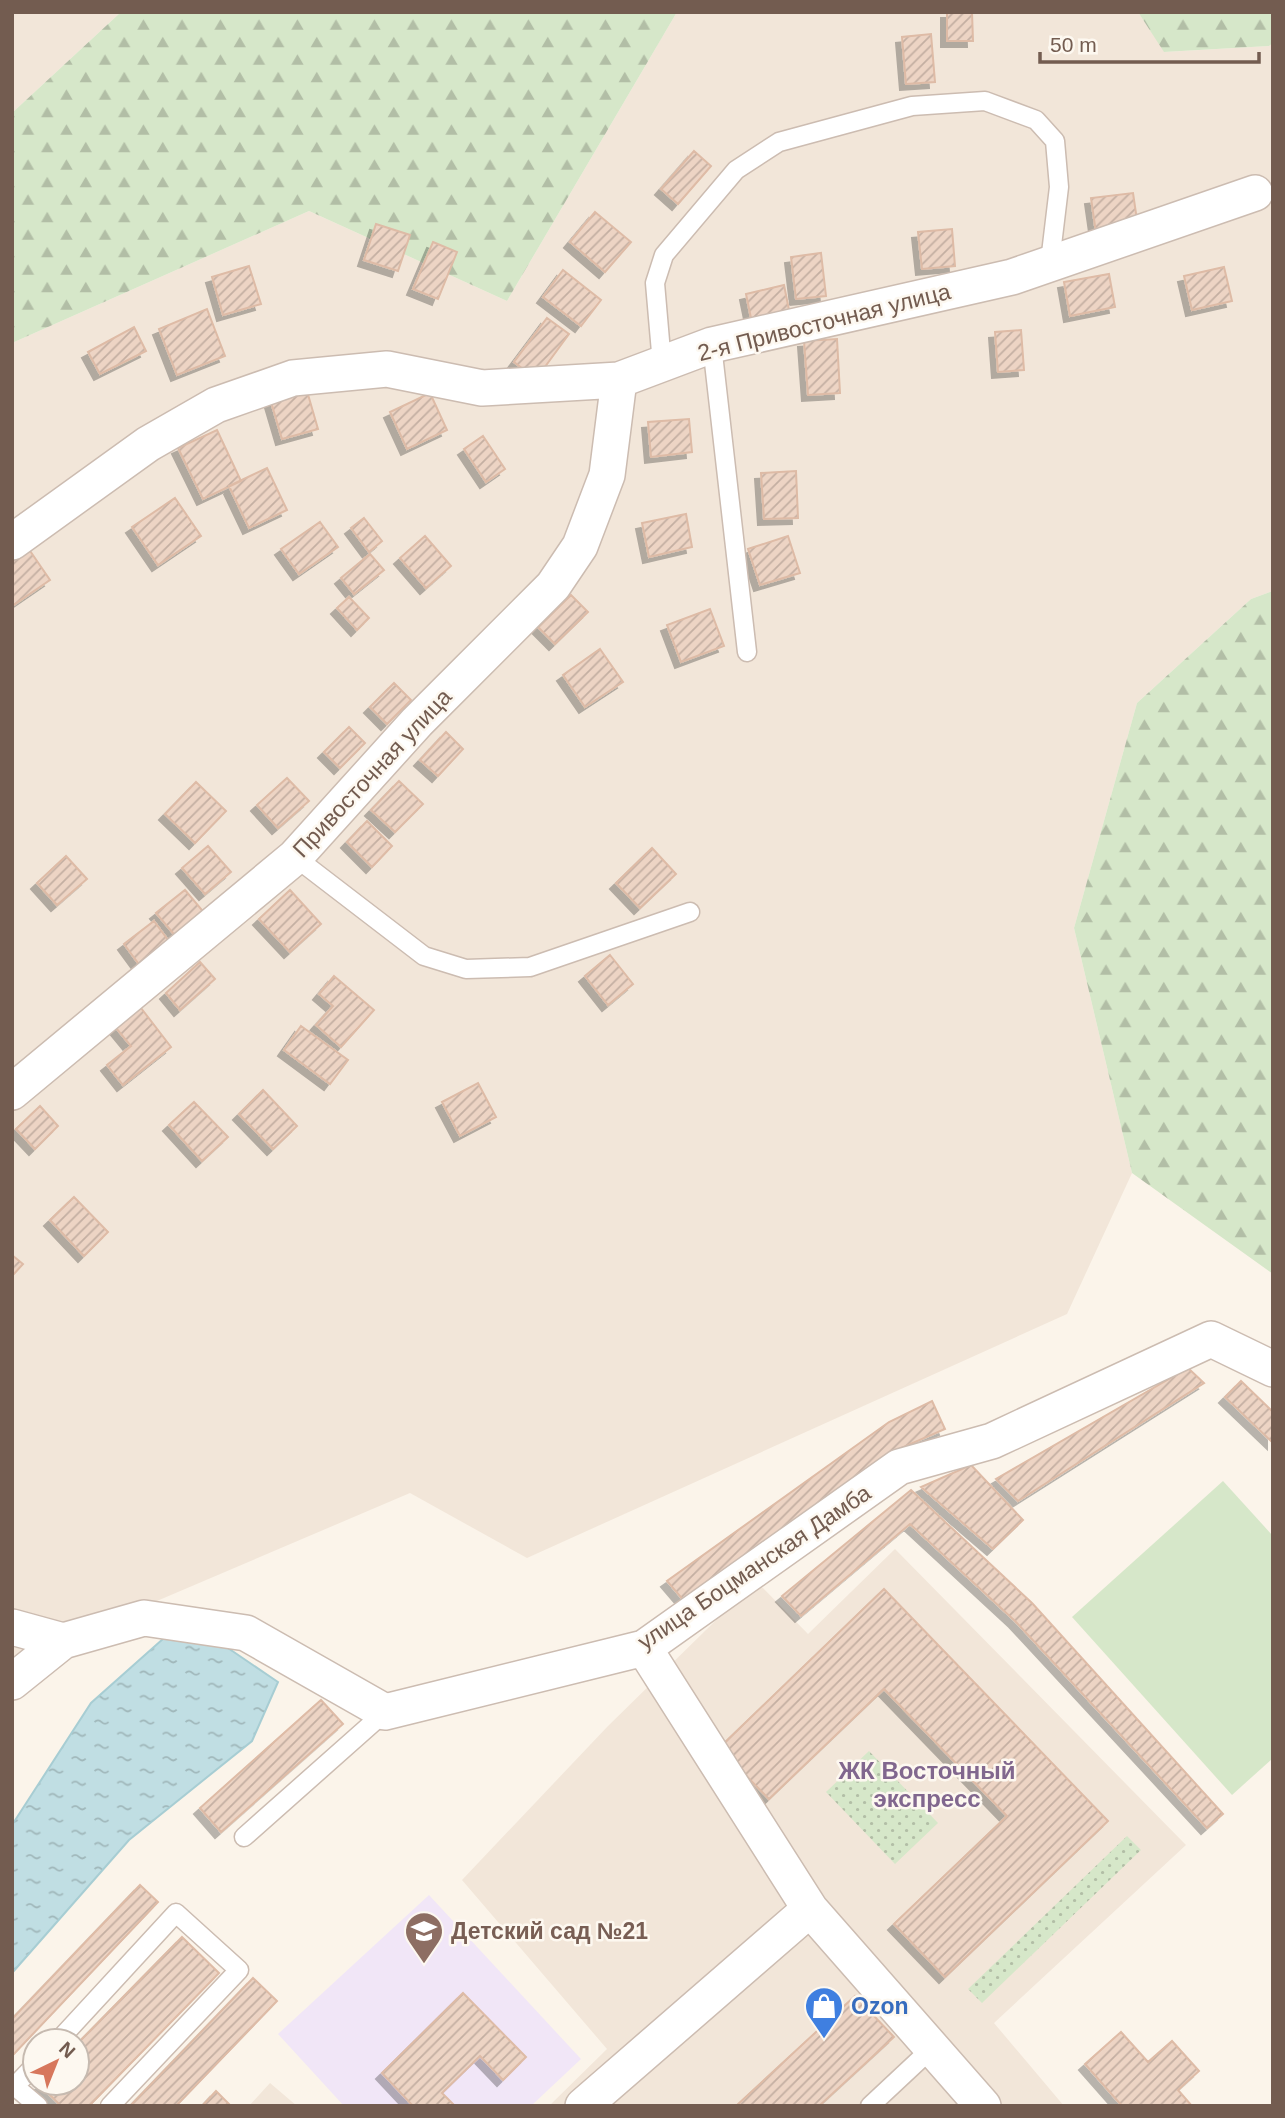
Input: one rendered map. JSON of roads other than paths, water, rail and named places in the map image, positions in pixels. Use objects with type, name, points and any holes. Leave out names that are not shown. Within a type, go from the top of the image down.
[{"type":"street","name":"2-я Привосточная улица","points":[[12,542],[148,444],[216,405],[293,378],[387,369],[482,388],[619,380],[712,345],[1012,277],[1255,193]]},
{"type":"street","name":"Привосточная улица","points":[[12,1092],[295,857],[416,722],[553,586],[580,546],[607,475],[619,380]]},
{"type":"street","name":"улица Боцманская Дамба","points":[[385,1712],[644,1648],[899,1467],[992,1441],[1211,1339],[1273,1369]]},
{"type":"street","points":[[12,1682],[63,1641],[144,1618],[246,1633],[385,1712]]},
{"type":"street","points":[[12,1627],[63,1641]]},
{"type":"street","points":[[644,1648],[810,1909],[982,2106]]},
{"type":"street","points":[[583,2106],[810,1909]]},
{"type":"lane","points":[[662,364],[656,283],[664,255],[736,170],[779,142],[912,106],[985,101],[1036,120],[1055,141],[1059,187],[1050,262]]},
{"type":"lane","points":[[712,345],[747,652]]},
{"type":"lane","points":[[295,857],[424,956],[466,970],[530,967],[690,912]]},
{"type":"lane","points":[[244,1837],[385,1712]]},
{"type":"lane","points":[[71,2027],[176,1913],[239,1970],[110,2106]]},
{"type":"lane","points":[[870,2106],[931,2049]]},
{"type":"lane","points":[[14,2085],[38,2106]]},
{"type":"water","points":[[164,1638],[219,1642],[278,1682],[252,1741],[129,1840],[12,1973],[12,1825],[91,1703]]},
{"type":"place","name":"Детский сад №21","points":[[424,1965]]},
{"type":"place","name":"Ozon","points":[[824,2040]]},
{"type":"district","name":"ЖК Восточный экспресс","points":[[927,1785]]}]
